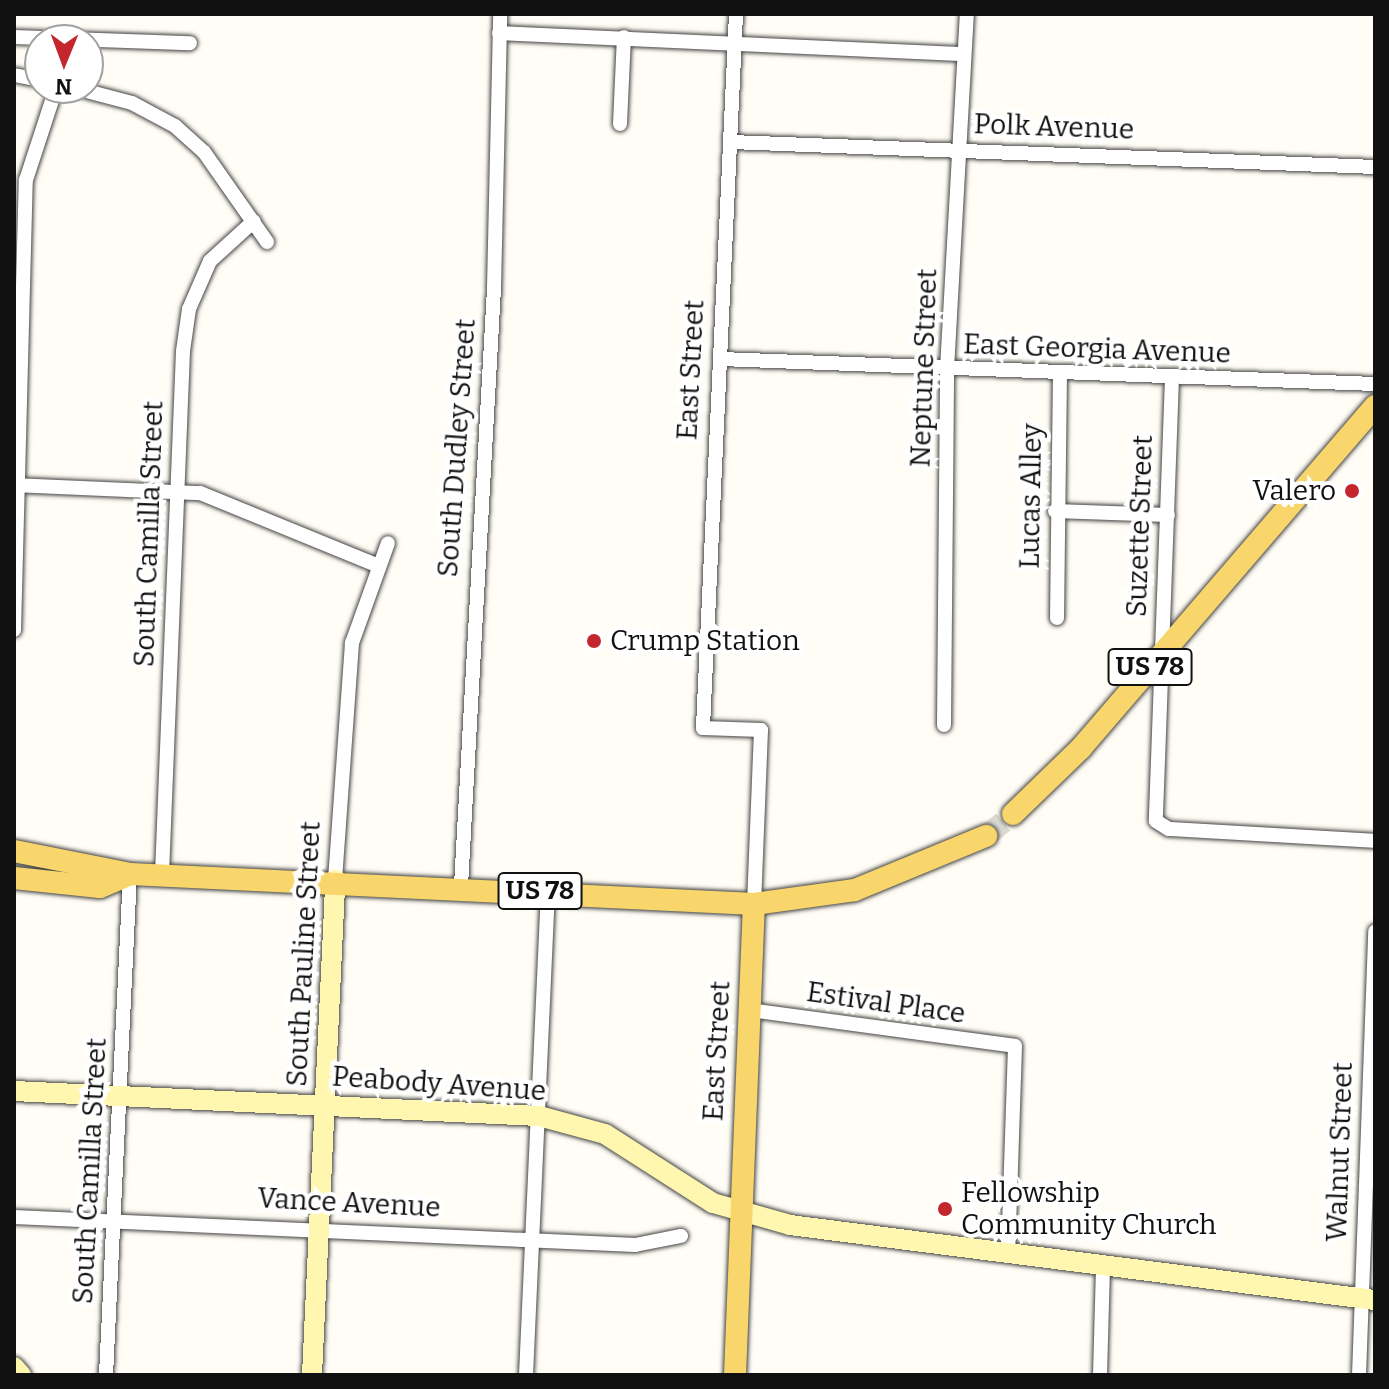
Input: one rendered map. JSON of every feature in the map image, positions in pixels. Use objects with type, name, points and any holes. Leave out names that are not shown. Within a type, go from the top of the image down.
[{"type":"main road","name":"US 78","points":[[1013,814],[1160,655],[1375,406]]},
{"type":"main road","points":[[1349,436],[1375,428]]},
{"type":"main road","name":"US 78","points":[[14,851],[130,874],[461,886],[754,904],[855,890],[986,836]]},
{"type":"main road","name":"US 78","points":[[14,878],[100,887],[130,874]]},
{"type":"main road","name":"East Street","points":[[735,1375],[754,904]]},
{"type":"street","name":"South Dudley Street","points":[[461,886],[494,288],[500,14]]},
{"type":"street","name":"East Street","points":[[736,14],[703,728],[761,730],[754,904]]},
{"type":"street","name":"Neptune Street","points":[[944,725],[947,369],[967,14]]},
{"type":"street","points":[[499,33],[964,54]]},
{"type":"street","points":[[14,37],[190,43]]},
{"type":"street","points":[[620,124],[624,37]]},
{"type":"street","points":[[104,96],[132,103],[175,126],[254,221],[267,242]]},
{"type":"street","points":[[14,630],[15,485],[26,180],[51,104]]},
{"type":"street","name":"Polk Avenue","points":[[731,142],[1375,167]]},
{"type":"street","name":"South Camilla Street","points":[[162,874],[176,490],[189,309],[210,261],[254,221]]},
{"type":"street","name":"East Georgia Avenue","points":[[721,359],[1060,375],[1375,384]]},
{"type":"street","name":"Lucas Alley","points":[[1057,618],[1055,511],[1060,375]]},
{"type":"street","name":"Suzette Street","points":[[1172,378],[1156,821],[1169,829],[1375,841]]},
{"type":"street","points":[[15,485],[176,490],[237,504],[376,565]]},
{"type":"street","points":[[1055,511],[1168,515]]},
{"type":"street","name":"South Pauline Street","points":[[312,1375],[335,880],[352,643],[376,565],[388,543]]},
{"type":"street","name":"South Camilla Street","points":[[106,1375],[130,874]]},
{"type":"street","points":[[526,1375],[548,892]]},
{"type":"street","name":"Walnut Street","points":[[1359,1375],[1369,1299],[1375,931]]},
{"type":"street","name":"Estival Place","points":[[750,1010],[1015,1046],[1008,1254]]},
{"type":"street","name":"Peabody Avenue","points":[[14,1091],[539,1116],[605,1134],[713,1203],[740,1212]]},
{"type":"street","points":[[740,1212],[1008,1254],[1369,1299]]},
{"type":"street","name":"Vance Avenue","points":[[14,1217],[318,1228],[649,1245],[681,1236]]},
{"type":"street","points":[[1100,1375],[1103,1265]]},
{"type":"street","points":[[14,1367],[21,1375]]},
{"type":"tunnel","points":[[986,836],[1013,814]]},
{"type":"place","name":"Valero","points":[[1352,491]]},
{"type":"place","name":"Crump Station","points":[[594,641]]},
{"type":"place","name":"Fellowship Community Church","points":[[945,1209]]}]
